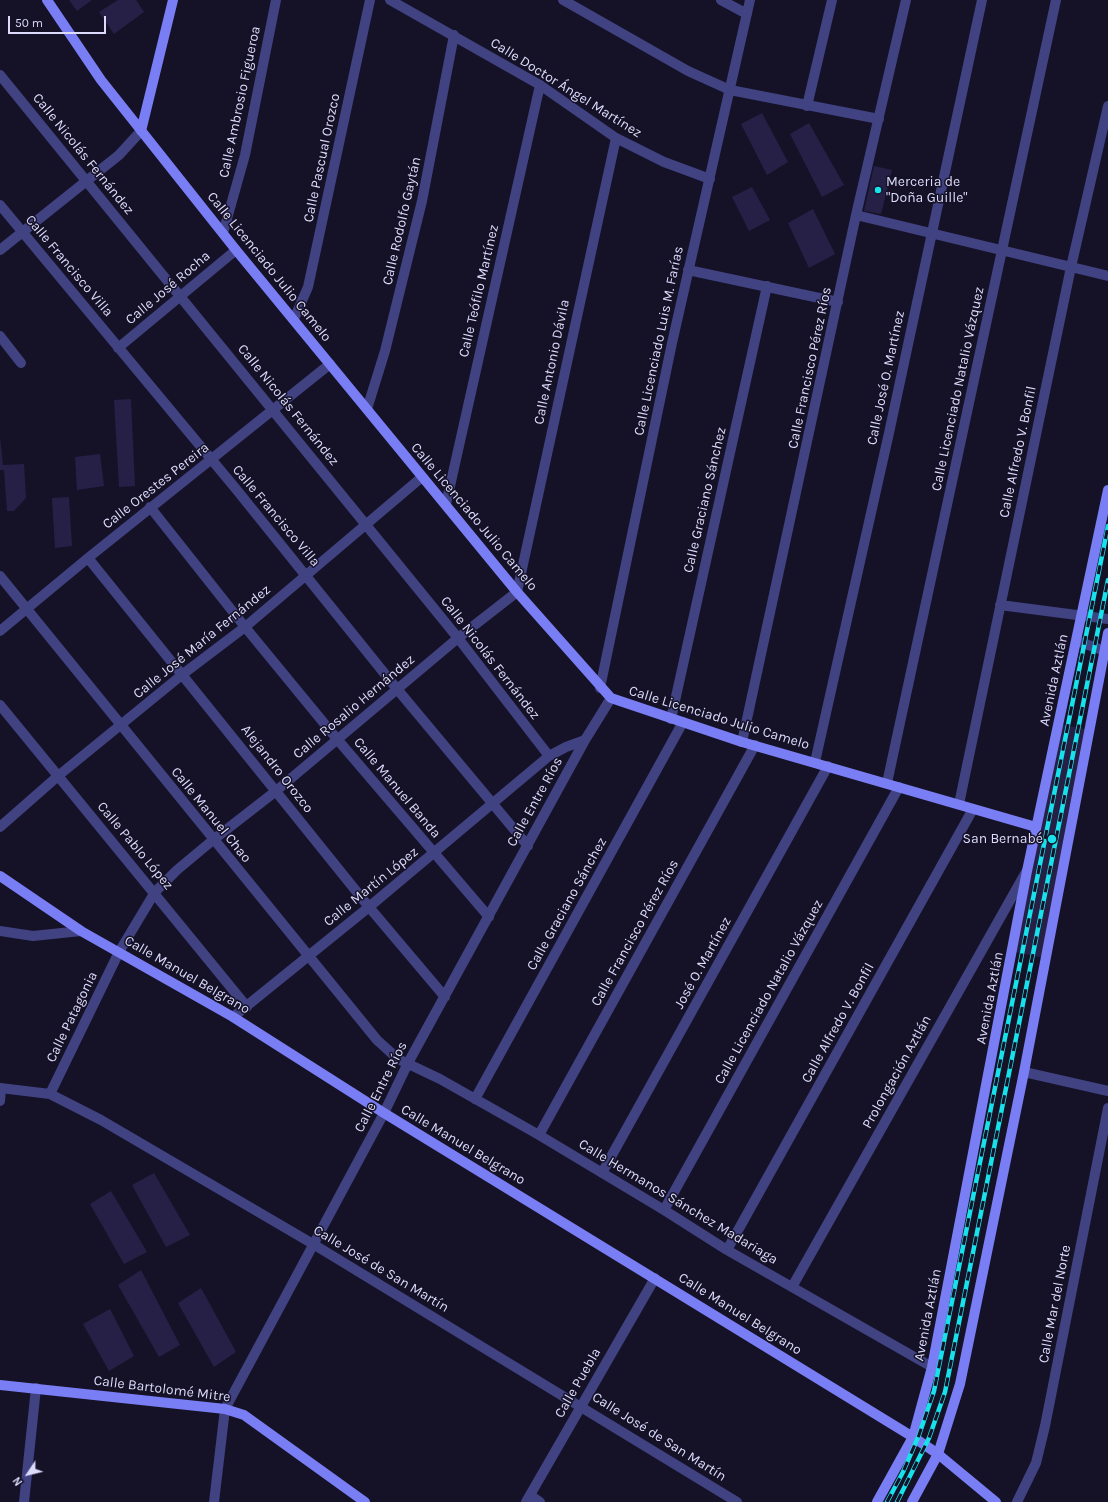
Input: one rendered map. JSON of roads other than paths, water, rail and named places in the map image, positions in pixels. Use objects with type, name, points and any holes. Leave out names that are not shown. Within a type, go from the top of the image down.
[{"type":"street","name":"Calle Licenciado Julio Camelo","points":[[47,0],[102,80],[236,250],[517,592],[600,688],[611,698],[742,742],[1036,827]]},
{"type":"street","points":[[0,250],[119,155],[142,131],[173,0]]},
{"type":"street","name":"Calle Ambrosio Figueroa","points":[[223,233],[245,156],[276,0]]},
{"type":"street","name":"Calle Pascual Orozco","points":[[294,319],[308,286],[370,0]]},
{"type":"street","name":"Calle Doctor Ángel Martínez","points":[[390,0],[540,85],[616,138],[664,162],[710,179]]},
{"type":"street","points":[[563,0],[688,71],[730,90],[879,119]]},
{"type":"street","points":[[721,0],[746,14]]},
{"type":"street","name":"Calle Licenciado Luis M. Farías","points":[[600,688],[688,270],[750,0]]},
{"type":"street","points":[[807,106],[832,0]]},
{"type":"street","name":"Calle Francisco Pérez Ríos","points":[[742,742],[856,215],[906,0]]},
{"type":"street","name":"Calle José O. Martínez","points":[[815,762],[982,0]]},
{"type":"street","name":"Calle Licenciado Natalio Vázquez","points":[[887,783],[1056,0]]},
{"type":"street","name":"Calle Rodolfo Gaytán","points":[[367,409],[387,344],[422,201],[454,35]]},
{"type":"street","name":"Calle Nicolás Fernández","points":[[0,75],[458,638],[548,756]]},
{"type":"street","name":"Calle Teófilo Martínez","points":[[446,504],[540,85]]},
{"type":"street","name":"Calle Alfredo V. Bonfil","points":[[959,804],[1071,267],[1108,106]]},
{"type":"street","name":"Calle Antonio Dávila","points":[[517,592],[616,138]]},
{"type":"street","name":"Calle Francisco Villa","points":[[0,205],[307,575],[397,689],[528,846]]},
{"type":"street","points":[[856,215],[1108,276]]},
{"type":"street","name":"Calle José Rocha","points":[[118,348],[236,250]]},
{"type":"street","points":[[688,270],[838,302]]},
{"type":"street","name":"Calle Graciano Sánchez","points":[[671,719],[767,286]]},
{"type":"street","points":[[0,336],[21,363]]},
{"type":"street","name":"Calle Orestes Pereira","points":[[0,631],[150,507],[212,460],[330,364]]},
{"type":"street","name":"Calle José María Fernández","points":[[2,822],[183,674],[245,627],[422,477]]},
{"type":"street","name":"Avenida Aztlán","points":[[877,1502],[912,1437],[932,1367],[1008,979],[1027,871],[1108,490]]},
{"type":"street","name":"Calle Manuel Banda","points":[[150,507],[245,627],[337,739],[489,917]]},
{"type":"street","name":"Alejandro Orozco","points":[[88,558],[183,674],[369,907],[445,997]]},
{"type":"street","name":"Calle Manuel Chao","points":[[0,576],[377,1040],[398,1059],[408,1064]]},
{"type":"street","name":"Calle Rosalio Hernández","points":[[119,952],[155,892],[177,870],[213,840],[276,792],[458,638],[517,592]]},
{"type":"street","points":[[1000,605],[1108,619]]},
{"type":"street","points":[[912,1502],[938,1454],[960,1384],[1024,1072],[1106,652],[1108,633]]},
{"type":"street","points":[[1077,641],[1106,652]]},
{"type":"street","name":"Calle Entre Ríos","points":[[214,1502],[225,1409],[384,1113],[408,1064],[585,740],[611,698]]},
{"type":"street","name":"Calle Pablo López","points":[[0,705],[155,892],[247,1007]]},
{"type":"street","name":"Calle Graciano Sánchez","points":[[475,1099],[683,722]]},
{"type":"street","name":"Calle Martín López","points":[[233,1017],[369,907],[548,756],[585,740]]},
{"type":"street","name":"Calle Francisco Pérez Ríos","points":[[539,1135],[755,745]]},
{"type":"street","name":"José O. Martínez","points":[[602,1173],[828,766]]},
{"type":"street","name":"Calle Licenciado Natalio Vázquez","points":[[664,1210],[899,787]]},
{"type":"street","name":"Calle Alfredo V. Bonfil","points":[[726,1250],[973,809]]},
{"type":"street","name":"Prolongación Aztlán","points":[[792,1286],[1027,871]]},
{"type":"street","name":"Calle Manuel Belgrano","points":[[0,876],[81,931],[233,1017],[384,1113],[912,1437],[938,1454],[996,1502]]},
{"type":"street","points":[[0,931],[33,936],[81,931]]},
{"type":"street","name":"Calle Patagonia","points":[[50,1094],[119,952]]},
{"type":"street","name":"Calle Hermanos Sánchez Madariaga","points":[[408,1064],[539,1135],[664,1210],[726,1250],[792,1286],[932,1367]]},
{"type":"street","points":[[1024,1072],[1108,1091]]},
{"type":"street","points":[[0,1100],[1,1088]]},
{"type":"street","name":"Calle José de San Martín","points":[[1,1088],[50,1094],[101,1120],[313,1244],[737,1502]]},
{"type":"street","name":"Calle Mar del Norte","points":[[1017,1502],[1036,1464],[1045,1426],[1108,1108]]},
{"type":"street","name":"Calle Puebla","points":[[528,1499],[655,1278]]},
{"type":"street","name":"Calle Bartolomé Mitre","points":[[0,1385],[225,1409],[244,1415],[363,1502]]},
{"type":"street","points":[[24,1502],[36,1388]]},
{"type":"street","points":[[528,1499],[540,1502]]},
{"type":"railway","points":[[887,1502],[903,1472],[919,1435],[934,1391],[1108,526]]},
{"type":"railway","points":[[897,1502],[929,1438],[945,1392],[1108,580]]},
{"type":"place","name":"Merceria de \"Doña Guille\"","points":[[878,190]]},
{"type":"place","name":"San Bernabé","points":[[1052,839]]}]
